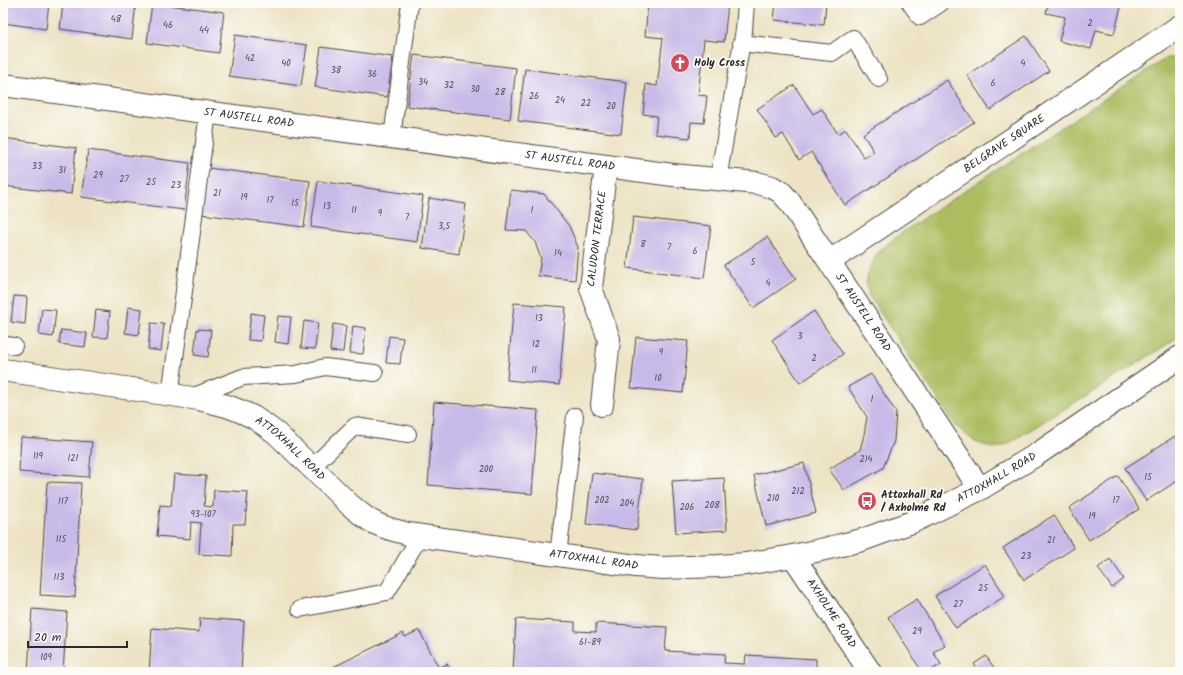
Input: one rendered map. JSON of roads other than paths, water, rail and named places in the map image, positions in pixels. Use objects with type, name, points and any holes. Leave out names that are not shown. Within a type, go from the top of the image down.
[{"type":"street","name":"BELGRAVE SQUARE","points":[[830,262],[1180,26]]},
{"type":"street","name":"ST AUSTELL ROAD","points":[[3,85],[606,166],[757,183],[772,187],[781,192],[789,201],[980,488]]},
{"type":"street","name":"CALUDON TERRACE","points":[[602,405],[610,339],[591,288],[606,166]]},
{"type":"street","name":"ATTOXHALL ROAD","points":[[3,370],[180,397],[227,406],[253,417],[276,433],[350,505],[376,524],[408,534],[636,566],[669,568],[726,566],[793,556],[862,540],[890,531],[918,519],[980,488],[1036,455],[1180,357]]},
{"type":"street","name":"AXHOLME ROAD","points":[[793,556],[870,672]]},
{"type":"lane","points":[[392,137],[410,3]]},
{"type":"lane","points":[[718,179],[741,43],[746,3]]},
{"type":"lane","points":[[910,3],[920,17],[941,3]]},
{"type":"lane","points":[[741,43],[832,53],[853,38],[879,79]]},
{"type":"lane","points":[[208,113],[180,397],[242,377],[296,374],[325,367],[375,373]]},
{"type":"lane","points":[[558,555],[575,416]]},
{"type":"lane","points":[[311,468],[355,426],[408,434]]},
{"type":"lane","points":[[300,609],[387,592],[420,536]]},
{"type":"place","name":"Holy Cross","points":[[680,63]]},
{"type":"place","name":"Attoxhall Rd / Axholme Rd","points":[[867,501]]}]
